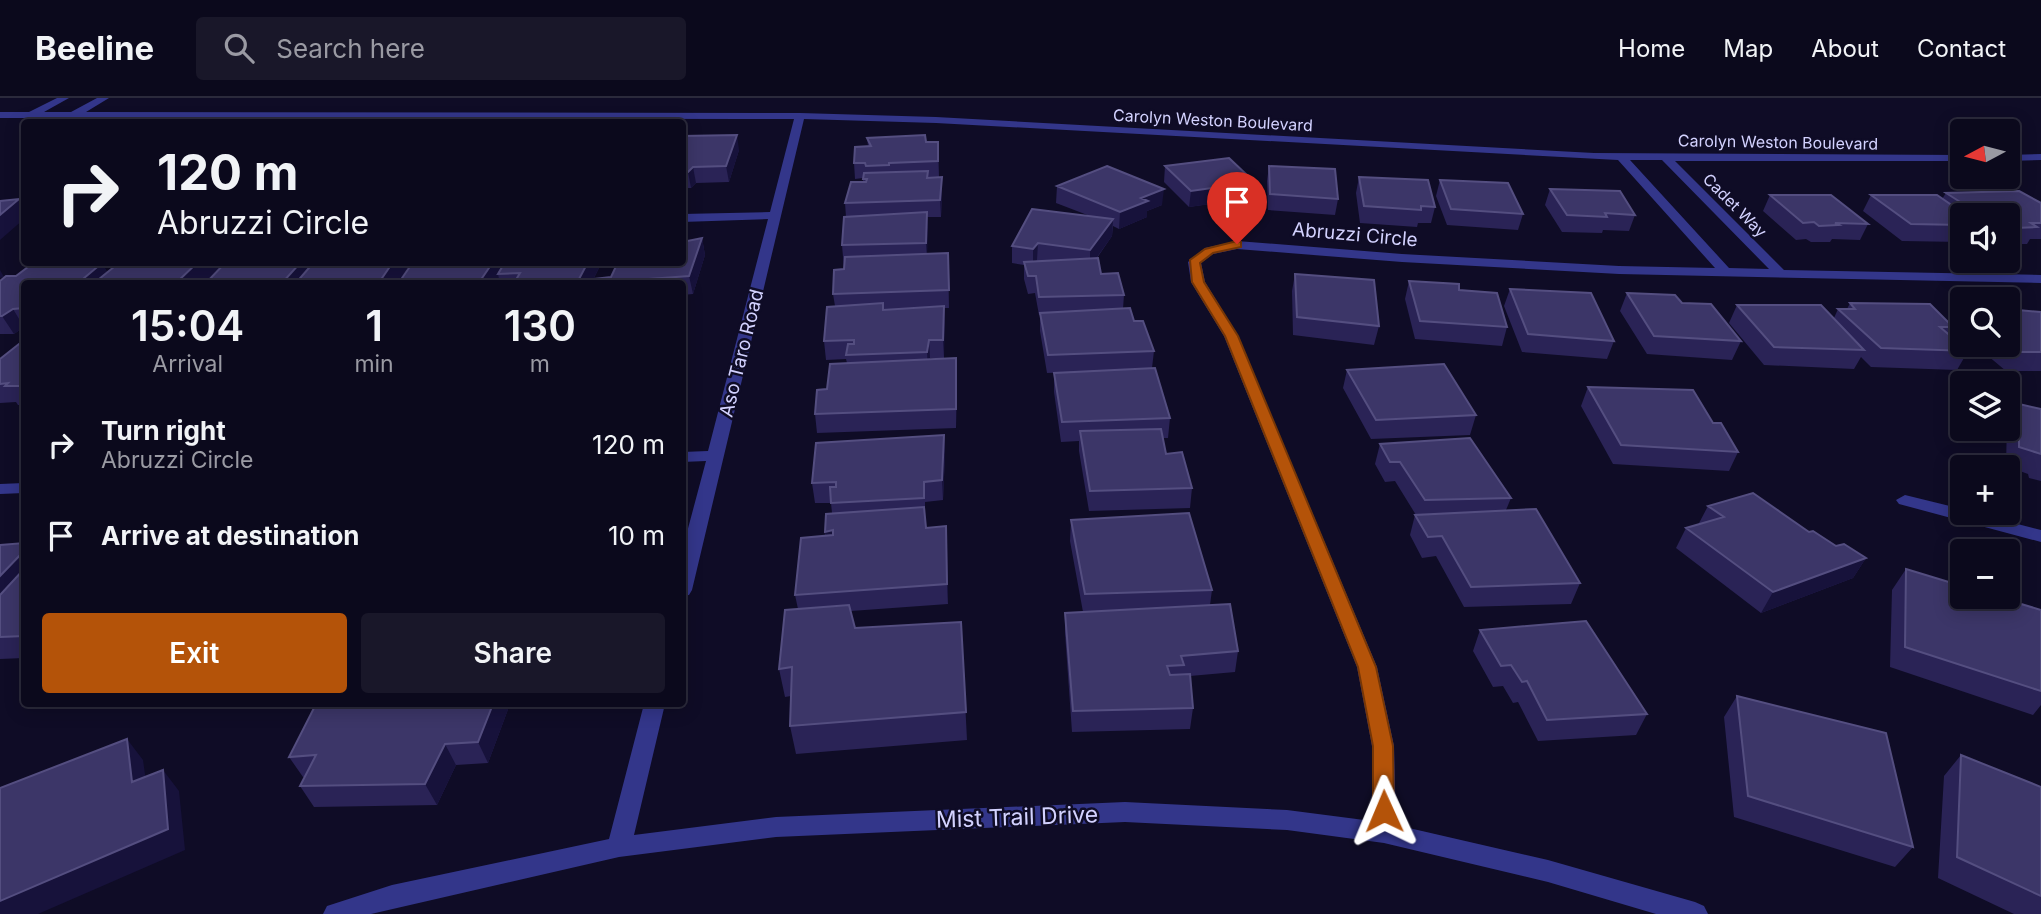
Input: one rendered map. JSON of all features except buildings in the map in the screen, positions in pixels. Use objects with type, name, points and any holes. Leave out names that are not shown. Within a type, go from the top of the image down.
[{"type":"street","points":[[31,115],[64,98]]},
{"type":"street","points":[[72,116],[104,98]]},
{"type":"street","name":"Carolyn Weston Boulevard","points":[[0,115],[800,116],[936,120],[1621,156],[1950,158]]},
{"type":"street","name":"Aso Taro Road","points":[[686,574],[800,116]]},
{"type":"street","points":[[1621,156],[1726,273]]},
{"type":"street","name":"Cadet Way","points":[[1665,157],[1782,275]]},
{"type":"street","points":[[2020,158],[2041,157]]},
{"type":"street","points":[[686,218],[776,215]]},
{"type":"street","name":"Abruzzi Circle","points":[[1384,832],[1383,746],[1367,667],[1231,336],[1198,282],[1194,262],[1209,251],[1237,244],[1416,259],[1726,273],[2041,279]]},
{"type":"street","points":[[686,457],[716,456]]},
{"type":"street","points":[[0,489],[21,488]]},
{"type":"street","points":[[1905,499],[2041,536]]},
{"type":"street","points":[[619,847],[653,707]]},
{"type":"street","name":"Mist Trail Drive","points":[[336,914],[392,896],[619,847],[776,827],[1125,812],[1287,820],[1384,832],[1548,871],[1695,914]]},
{"type":"route","points":[[1237,244],[1209,251],[1194,262],[1198,282],[1231,336],[1367,667],[1383,746],[1384,811]]}]
